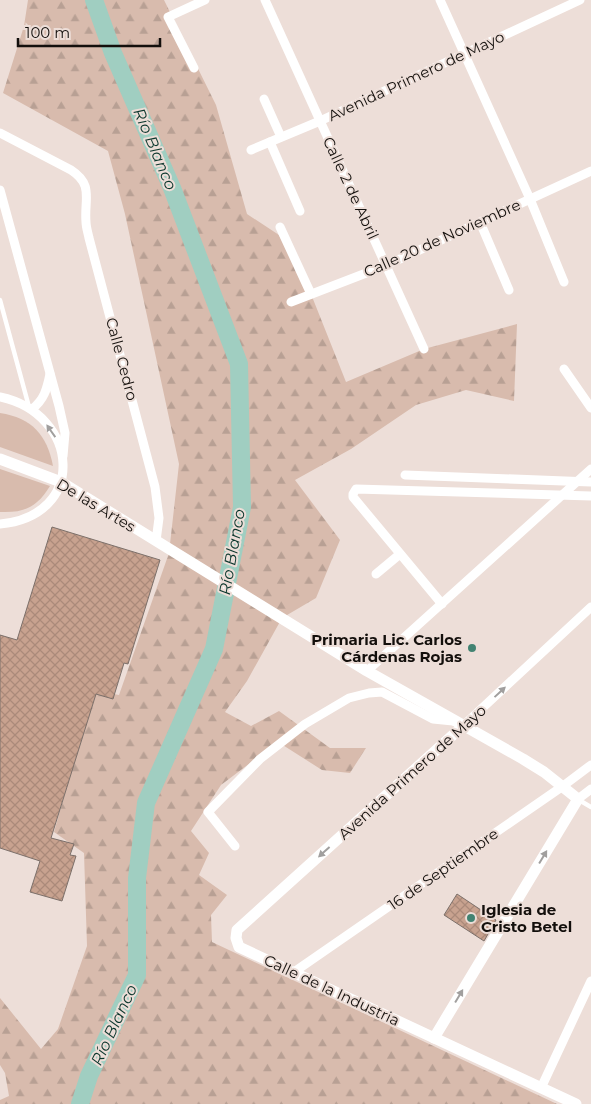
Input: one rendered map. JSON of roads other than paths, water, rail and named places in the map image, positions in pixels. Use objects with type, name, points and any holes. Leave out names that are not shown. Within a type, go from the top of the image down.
[{"type":"street","points":[[194,68],[168,17],[205,0]]},
{"type":"street","name":"Calle 2 de Abril","points":[[265,0],[424,349]]},
{"type":"street","points":[[440,0],[530,198],[564,282]]},
{"type":"street","name":"Avenida Primero de Mayo","points":[[250,150],[320,121],[580,0]]},
{"type":"street","points":[[264,99],[281,137]]},
{"type":"street","name":"Calle Cedro","points":[[0,133],[71,170],[82,179],[86,189],[86,221],[89,238],[155,487],[159,518],[156,540]]},
{"type":"street","points":[[270,142],[300,211]]},
{"type":"street","name":"Calle 20 de Noviembre","points":[[291,302],[386,265],[591,171]]},
{"type":"street","points":[[0,190],[65,433],[63,456]]},
{"type":"street","points":[[480,222],[509,290]]},
{"type":"street","points":[[280,227],[310,294]]},
{"type":"street","points":[[564,369],[591,408]]},
{"type":"street","points":[[31,408],[43,398],[47,390],[50,372]]},
{"type":"street","points":[[0,397],[15,400],[31,408],[54,434],[60,445],[64,462],[61,482],[55,494],[41,510],[29,518],[15,523],[0,524]]},
{"type":"street","name":"De las Artes","points":[[0,459],[61,482],[367,671],[523,759],[563,786],[578,799]]},
{"type":"street","points":[[367,671],[591,469]]},
{"type":"street","points":[[405,475],[570,488],[591,496]]},
{"type":"street","points":[[442,604],[353,497],[354,491],[359,488],[570,488],[591,482]]},
{"type":"street","points":[[376,574],[400,554]]},
{"type":"street","name":"Avenida Primero de Mayo","points":[[236,938],[237,930],[460,723],[591,607]]},
{"type":"street","points":[[235,846],[208,812],[260,759],[304,724],[349,698],[382,692],[433,719],[460,723]]},
{"type":"street","name":"16 de Septiembre","points":[[294,972],[591,765]]},
{"type":"street","points":[[434,1038],[578,799],[591,789]]},
{"type":"street","name":"Calle de la Industria","points":[[236,938],[239,947],[576,1104]]},
{"type":"street","points":[[541,1088],[591,981]]},
{"type":"lane","points":[[0,300],[31,408]]},
{"type":"lane","points":[[578,799],[591,807]]},
{"type":"waterway","name":"Río Blanco","points":[[80,1104],[89,1076],[137,975],[137,878],[146,803],[214,649],[242,507],[239,364],[172,188],[113,53],[94,0]]},
{"type":"place","name":"Primaria Lic. Carlos Cárdenas Rojas","points":[[472,648]]},
{"type":"place","name":"Iglesia de Cristo Betel","points":[[471,918]]}]
